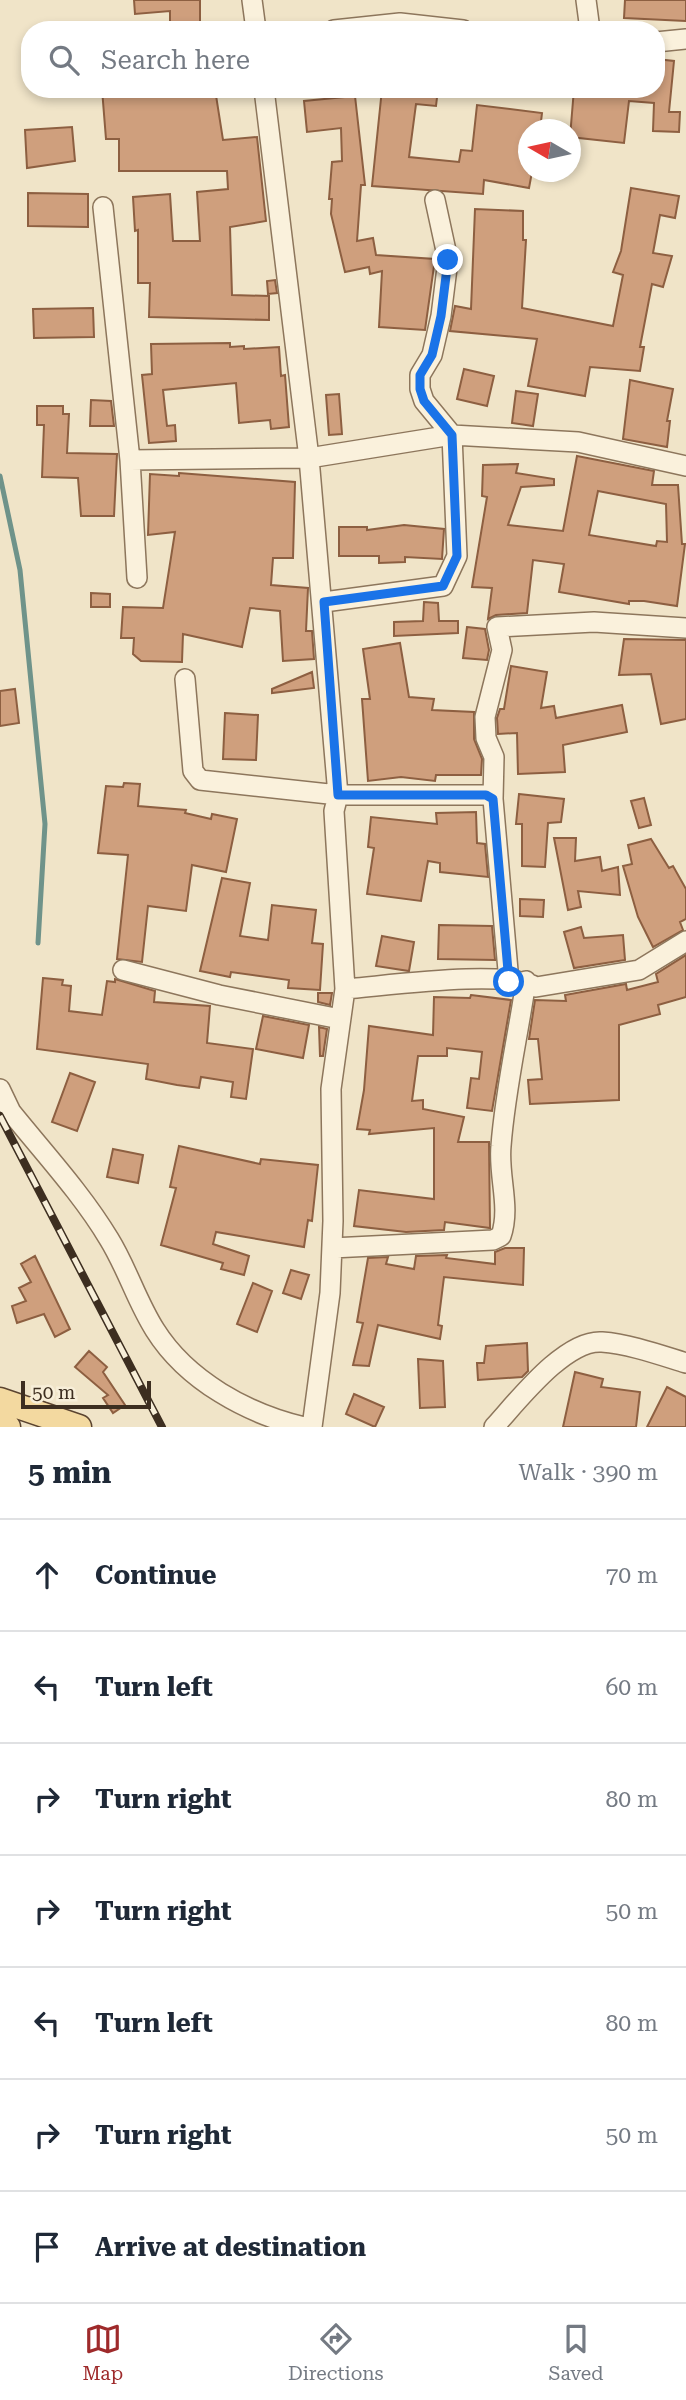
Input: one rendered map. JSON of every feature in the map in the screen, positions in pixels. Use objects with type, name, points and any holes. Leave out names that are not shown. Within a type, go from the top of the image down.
[{"type":"main road","points":[[0,1401],[79,1427]]},
{"type":"main road","points":[[0,1424],[8,1427]]},
{"type":"street","points":[[253,0],[256,21]]},
{"type":"street","points":[[586,0],[589,21]]},
{"type":"street","points":[[665,41],[686,39]]},
{"type":"street","points":[[265,98],[324,602],[338,795],[334,811],[345,989],[331,1089],[330,1293],[312,1427]]},
{"type":"street","points":[[324,602],[443,586],[457,556],[452,435],[424,401],[420,389],[420,375],[432,355],[441,316],[448,260],[435,200]]},
{"type":"street","points":[[103,208],[130,460],[137,578]]},
{"type":"street","points":[[130,460],[309,458],[452,435],[578,442],[685,472]]},
{"type":"street","points":[[332,1248],[493,1240],[501,1236],[504,1227],[501,1144],[517,982],[493,799],[494,757],[486,738],[485,717],[502,650],[497,627],[594,622],[686,628]]},
{"type":"street","points":[[185,679],[193,771],[200,780],[338,795],[486,795],[493,799]]},
{"type":"street","points":[[345,989],[485,978],[536,987],[639,970],[686,941]]},
{"type":"street","points":[[123,970],[219,995],[340,1019]]},
{"type":"street","points":[[0,1089],[11,1112],[109,1238],[155,1331],[184,1366],[225,1395],[270,1419],[304,1427]]},
{"type":"street","points":[[494,1427],[561,1357],[580,1346],[600,1342],[686,1363]]},
{"type":"building","points":[[134,0],[200,0],[200,21],[170,21],[170,11],[135,14]]},
{"type":"building","points":[[625,0],[686,0],[686,21],[624,18]]},
{"type":"building","points":[[665,60],[674,61],[669,112],[680,112],[679,132],[653,131],[654,103],[629,101],[624,143],[581,138],[581,119],[572,119],[573,98],[665,98]]},
{"type":"building","points":[[103,98],[216,98],[223,140],[257,137],[266,221],[230,227],[232,295],[269,296],[269,320],[149,317],[150,283],[138,283],[138,230],[135,231],[133,197],[170,194],[173,241],[200,241],[197,192],[228,189],[227,171],[119,171],[119,139],[106,139]]},
{"type":"building","points":[[355,98],[365,185],[361,185],[357,241],[373,238],[376,255],[435,259],[425,330],[379,327],[382,271],[370,274],[369,267],[345,272],[331,214],[332,199],[329,199],[332,162],[342,161],[341,128],[307,132],[304,101]]},
{"type":"building","points":[[381,98],[437,98],[436,106],[416,104],[409,157],[459,162],[461,150],[472,151],[477,105],[542,113],[541,119],[518,119],[518,182],[530,182],[529,188],[484,180],[483,194],[372,186]]},
{"type":"building","points":[[72,127],[75,161],[27,168],[25,130]]},
{"type":"building","points":[[631,188],[679,196],[675,218],[660,215],[653,253],[672,256],[663,287],[652,284],[640,347],[644,347],[640,371],[590,367],[585,396],[528,386],[537,339],[450,331],[455,306],[471,309],[475,209],[523,211],[523,240],[526,240],[522,308],[613,326],[623,275],[613,272],[621,251]]},
{"type":"building","points":[[28,193],[88,194],[88,227],[28,226]]},
{"type":"building","points":[[275,280],[277,293],[268,294],[267,281]]},
{"type":"building","points":[[93,308],[94,337],[34,338],[33,309]]},
{"type":"building","points":[[230,343],[230,347],[244,346],[244,349],[279,347],[281,376],[285,375],[289,427],[271,429],[270,420],[239,423],[236,383],[163,390],[167,426],[175,425],[176,441],[149,443],[142,375],[152,374],[151,344]]},
{"type":"building","points":[[464,369],[494,376],[487,406],[457,399]]},
{"type":"building","points":[[630,380],[673,389],[667,421],[670,421],[667,447],[623,439]]},
{"type":"building","points":[[516,391],[538,394],[533,426],[512,423]]},
{"type":"building","points":[[339,394],[342,434],[329,435],[326,395]]},
{"type":"building","points":[[91,400],[111,401],[114,426],[90,426]]},
{"type":"building","points":[[37,406],[63,406],[63,414],[69,414],[67,453],[117,454],[114,516],[81,516],[78,478],[42,477],[44,425],[37,425]]},
{"type":"building","points":[[577,456],[654,471],[652,485],[678,485],[682,544],[685,544],[677,606],[644,601],[629,601],[629,604],[559,592],[564,564],[533,560],[527,613],[496,615],[488,619],[492,588],[472,587],[487,497],[482,496],[483,465],[518,464],[516,473],[554,479],[554,485],[521,487],[508,525],[563,531]],"holes":[[[598,491],[666,504],[667,542],[657,541],[656,546],[589,535]]]},
{"type":"building","points":[[179,473],[295,482],[293,558],[273,558],[271,585],[308,588],[306,631],[312,631],[314,659],[283,661],[280,611],[250,608],[242,647],[183,634],[182,662],[141,661],[133,654],[134,638],[121,638],[123,607],[163,608],[175,532],[148,535],[150,474],[179,476]]},
{"type":"building","points":[[404,525],[444,529],[442,559],[405,557],[405,562],[379,563],[379,556],[339,556],[339,527],[367,527],[367,530]]},
{"type":"building","points":[[91,593],[110,594],[110,607],[91,607]]},
{"type":"building","points":[[424,602],[438,603],[439,621],[458,621],[458,633],[394,636],[394,622],[423,621]]},
{"type":"building","points":[[467,627],[485,629],[489,650],[487,660],[463,658]]},
{"type":"building","points":[[624,639],[686,640],[686,719],[661,724],[651,674],[619,675]]},
{"type":"building","points":[[400,643],[409,697],[434,699],[432,710],[474,712],[474,739],[482,759],[481,775],[436,775],[435,781],[401,777],[368,781],[362,699],[370,699],[363,649]]},
{"type":"building","points":[[511,666],[547,672],[541,708],[554,706],[556,718],[622,705],[627,732],[563,745],[565,772],[518,774],[517,733],[498,734],[497,718],[500,709],[504,709]]},
{"type":"building","points":[[312,672],[314,688],[272,693],[272,689]]},
{"type":"building","points":[[15,689],[19,723],[0,726],[0,691]]},
{"type":"building","points":[[225,713],[258,715],[256,760],[223,759]]},
{"type":"building","points":[[124,783],[140,784],[138,806],[186,810],[185,813],[211,819],[212,814],[237,819],[226,872],[192,865],[186,911],[148,906],[142,962],[117,959],[128,855],[98,853],[106,786],[123,787]]},
{"type":"building","points":[[519,794],[564,799],[561,822],[548,823],[545,867],[522,866],[522,824],[516,824]]},
{"type":"building","points":[[644,798],[651,825],[639,828],[631,801]]},
{"type":"building","points":[[476,812],[477,843],[485,844],[488,877],[440,872],[440,863],[428,861],[421,901],[367,894],[374,848],[368,847],[371,817],[437,824],[436,813]]},
{"type":"building","points":[[554,838],[576,838],[575,861],[600,857],[602,871],[618,867],[620,895],[578,891],[581,907],[568,910]]},
{"type":"building","points":[[651,839],[669,868],[673,866],[686,889],[686,919],[680,922],[683,930],[653,947],[638,917],[623,866],[632,864],[628,845]]},
{"type":"building","points":[[222,878],[250,883],[240,936],[268,940],[272,905],[316,910],[312,943],[323,944],[320,990],[288,988],[289,980],[231,972],[230,977],[200,971]]},
{"type":"building","points":[[520,899],[544,900],[543,917],[520,916]]},
{"type":"building","points":[[439,925],[492,926],[495,960],[438,959]]},
{"type":"building","points":[[581,927],[584,938],[623,935],[625,960],[574,968],[564,932]]},
{"type":"building","points":[[382,936],[414,942],[409,971],[376,966]]},
{"type":"building","points":[[686,955],[686,997],[658,1005],[660,1014],[619,1025],[619,1100],[530,1104],[528,1080],[542,1079],[538,1039],[529,1039],[535,1000],[566,1001],[565,995],[626,984],[627,990],[658,982],[656,974]]},
{"type":"building","points":[[43,978],[63,980],[62,985],[71,986],[69,1011],[102,1015],[107,981],[115,982],[115,979],[155,991],[154,1002],[210,1006],[207,1043],[253,1049],[246,1099],[231,1097],[233,1082],[201,1077],[199,1088],[177,1085],[146,1079],[148,1064],[37,1049]]},
{"type":"building","points":[[318,993],[332,993],[330,1005],[318,1002]]},
{"type":"building","points":[[471,995],[511,1000],[492,1111],[467,1108],[471,1078],[479,1079],[482,1052],[447,1048],[447,1056],[418,1056],[412,1101],[423,1100],[423,1109],[464,1117],[458,1142],[489,1142],[490,1228],[445,1222],[444,1230],[406,1232],[354,1226],[359,1190],[434,1199],[434,1128],[369,1134],[370,1130],[357,1129],[364,1090],[369,1026],[433,1035],[434,997],[470,998]]},
{"type":"building","points":[[263,1016],[309,1025],[303,1058],[256,1049]]},
{"type":"building","points":[[319,1027],[327,1029],[323,1056],[320,1056]]},
{"type":"building","points":[[70,1073],[95,1082],[77,1131],[52,1122]]},
{"type":"building","points":[[179,1146],[260,1164],[261,1159],[318,1165],[312,1221],[308,1220],[304,1247],[216,1232],[213,1244],[249,1256],[244,1275],[221,1269],[223,1263],[161,1245],[176,1188],[170,1187]]},
{"type":"building","points":[[113,1149],[143,1155],[138,1183],[107,1177]]},
{"type":"building","points":[[505,1248],[524,1248],[523,1285],[444,1277],[438,1325],[442,1326],[440,1339],[378,1325],[369,1366],[353,1365],[363,1323],[357,1322],[368,1258],[388,1257],[386,1264],[414,1269],[416,1256],[447,1255],[446,1258],[495,1264],[495,1252]]},
{"type":"building","points":[[35,1256],[70,1329],[55,1337],[44,1314],[17,1323],[12,1306],[26,1301],[19,1288],[31,1282],[21,1264]]},
{"type":"building","points":[[291,1270],[309,1275],[301,1299],[283,1293]]},
{"type":"building","points":[[253,1283],[272,1291],[257,1332],[237,1324]]},
{"type":"building","points":[[527,1343],[528,1371],[522,1377],[478,1380],[477,1363],[484,1363],[486,1346]]},
{"type":"building","points":[[89,1351],[107,1367],[103,1372],[125,1405],[113,1413],[103,1398],[108,1395],[75,1367]]},
{"type":"building","points":[[418,1359],[443,1361],[445,1407],[420,1408]]},
{"type":"building","points":[[575,1372],[603,1379],[601,1387],[640,1392],[636,1427],[563,1427]]},
{"type":"building","points":[[667,1387],[686,1397],[686,1427],[647,1427]]},
{"type":"building","points":[[354,1394],[384,1407],[375,1427],[346,1414]]},
{"type":"waterway","points":[[0,476],[20,570],[45,824],[38,943]]},
{"type":"railway","points":[[0,1116],[162,1427]]},
{"type":"route","points":[[448,260],[441,316],[432,355],[420,375],[420,389],[424,401],[452,435],[457,556],[443,586],[324,602],[338,795],[486,795],[493,799],[509,982]]}]
